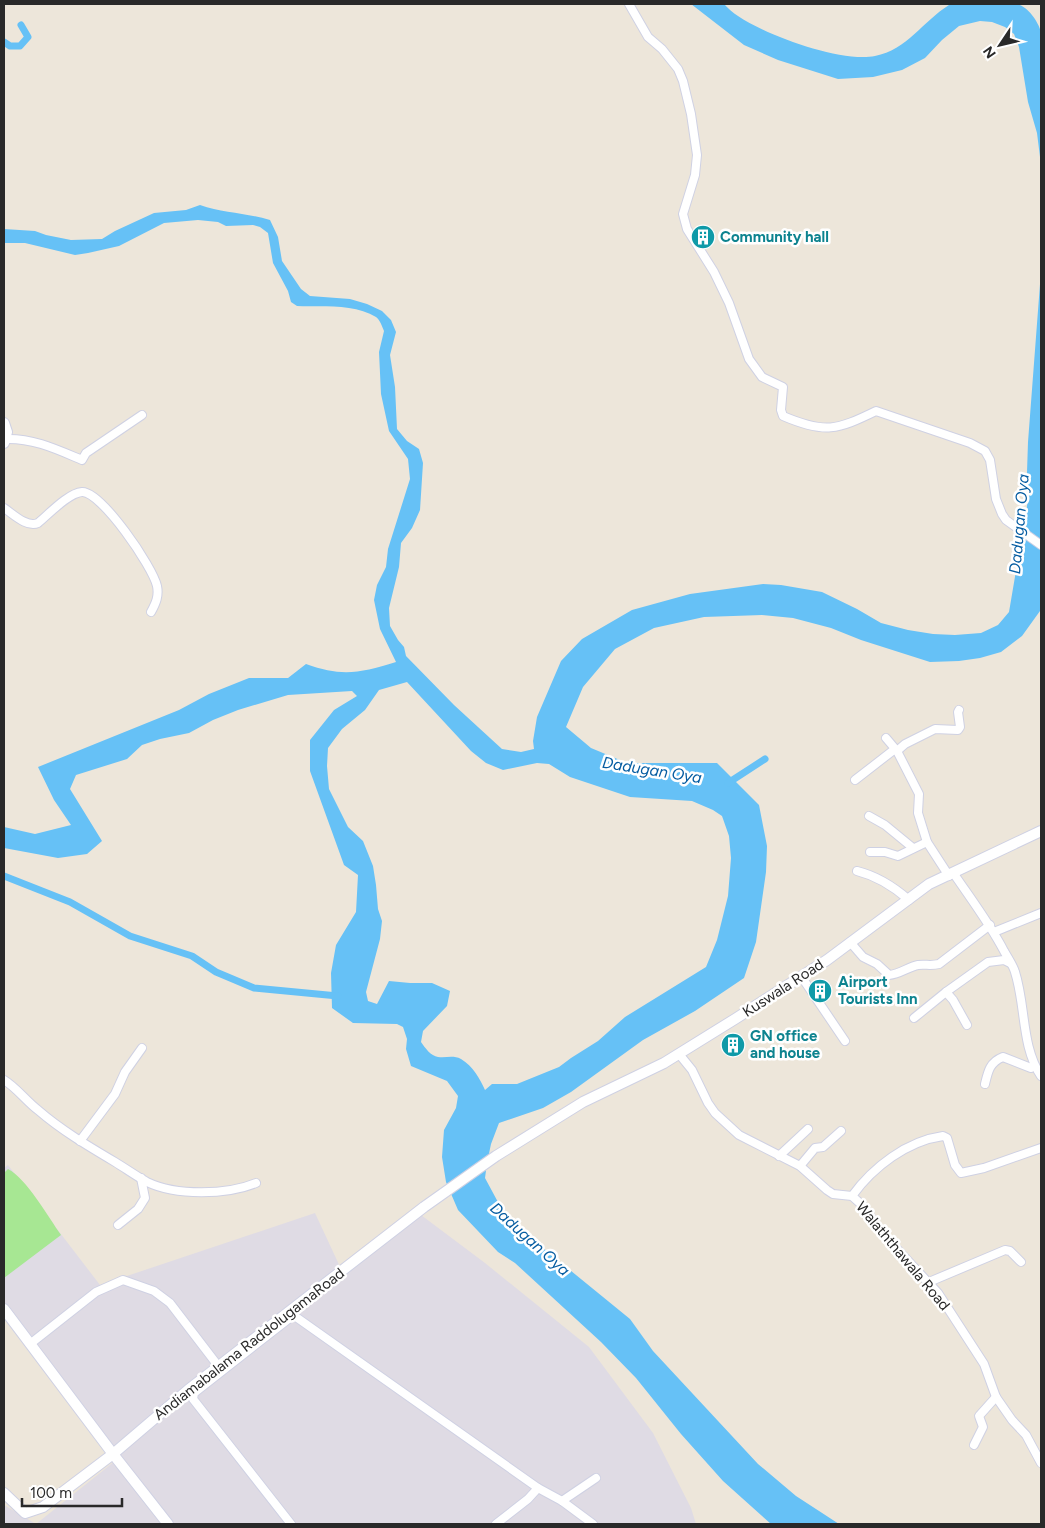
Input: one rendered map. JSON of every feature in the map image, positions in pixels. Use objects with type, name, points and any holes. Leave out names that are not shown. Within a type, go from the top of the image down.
[{"type":"street","points":[[629,4],[648,37],[662,49],[678,69],[683,81],[691,114],[697,155],[695,175],[683,214],[687,229],[714,272],[729,303],[750,359],[762,377],[783,387],[781,410],[783,416],[826,429],[845,426],[876,411],[970,443],[985,451],[990,460],[996,499],[1006,520],[1041,545]]},
{"type":"street","points":[[4,423],[7,432],[4,441],[21,438],[45,444],[82,460],[86,453],[142,415]]},
{"type":"street","points":[[4,508],[28,524],[33,525],[73,494],[83,492],[92,494],[126,531],[148,565],[157,586],[157,602],[151,612]]},
{"type":"street","points":[[856,780],[905,744],[935,730],[958,730],[960,728],[959,710]]},
{"type":"street","points":[[886,738],[896,750],[919,794],[918,813],[927,842],[992,928],[1014,970],[1021,996],[1028,1048],[1034,1065],[1041,1076]]},
{"type":"street","points":[[869,816],[913,848]]},
{"type":"street","name":"Kuswala Road","points":[[496,1156],[583,1102],[636,1078],[679,1054],[801,976],[929,884],[1041,831]]},
{"type":"street","points":[[870,852],[885,852],[898,856],[927,842]]},
{"type":"street","points":[[857,871],[873,875],[898,890],[908,900]]},
{"type":"street","points":[[850,942],[863,957],[877,964],[889,975],[896,974],[918,965],[931,966],[939,964],[992,928],[1041,912]]},
{"type":"street","points":[[914,1018],[988,962],[1004,960],[1010,963]]},
{"type":"street","points":[[801,976],[845,1041]]},
{"type":"street","points":[[946,992],[953,1000],[967,1025]]},
{"type":"street","points":[[80,1141],[115,1094],[125,1072],[142,1048]]},
{"type":"street","name":"Walaththawala Road","points":[[679,1054],[692,1070],[715,1113],[739,1135],[800,1166],[833,1194],[852,1196],[862,1205],[882,1234],[938,1293],[984,1364],[996,1397],[1012,1420],[1026,1435],[1041,1463]]},
{"type":"street","points":[[985,1084],[990,1067],[995,1060],[1003,1057],[1031,1068],[1034,1065]]},
{"type":"street","points":[[4,1080],[37,1110],[80,1141],[148,1182],[194,1193],[243,1189],[256,1183]]},
{"type":"street","points":[[779,1156],[808,1129]]},
{"type":"street","points":[[800,1166],[815,1148],[823,1147],[841,1131]]},
{"type":"street","points":[[852,1196],[859,1186],[879,1167],[911,1145],[931,1138],[943,1136],[947,1138],[955,1165],[961,1173],[984,1168],[1040,1150]]},
{"type":"street","name":"Andiamabalama RaddolugamaRoad","points":[[4,1494],[25,1513],[43,1507],[113,1454],[188,1390],[424,1207],[496,1156]]},
{"type":"street","points":[[118,1225],[138,1209],[145,1198],[141,1178]]},
{"type":"street","points":[[929,1282],[1005,1250],[1010,1251],[1021,1262]]},
{"type":"street","points":[[30,1344],[96,1292],[124,1280],[154,1291],[170,1303],[219,1367]]},
{"type":"street","points":[[4,1309],[168,1524]]},
{"type":"street","points":[[291,1524],[193,1399],[194,1393],[291,1317],[296,1317],[538,1488],[562,1501],[593,1524]]},
{"type":"street","points":[[979,1416],[996,1397]]},
{"type":"street","points":[[970,1415],[976,1414],[979,1416]]},
{"type":"street","points":[[974,1445],[983,1427],[979,1416]]},
{"type":"street","points":[[562,1501],[596,1478]]},
{"type":"street","points":[[496,1524],[528,1499],[538,1488]]},
{"type":"shaded area","points":[[8,1165],[100,1285],[315,1213],[342,1271],[421,1215],[485,1263],[589,1347],[653,1433],[691,1508],[696,1524],[36,1524],[120,1457],[4,1304],[4,1168]]},
{"type":"shaded area","points":[[4,1505],[36,1524],[4,1524]]},
{"type":"green space","points":[[8,1169],[30,1189],[61,1235],[4,1278],[4,1173]]},
{"type":"water","points":[[691,4],[724,4],[734,13],[751,23],[785,39],[824,51],[860,57],[875,56],[896,48],[949,5],[1017,4],[1025,8],[1032,15],[1038,23],[1041,32],[1041,165],[1037,133],[1028,102],[1019,47],[1014,34],[1005,27],[992,22],[980,21],[959,26],[925,58],[902,70],[873,77],[838,79],[778,60],[744,45]]},
{"type":"water","name":"Dadugan Oya","points":[[200,205],[270,220],[278,237],[282,261],[301,289],[310,296],[350,299],[367,304],[382,311],[391,320],[396,332],[390,355],[395,387],[397,429],[407,441],[419,449],[423,463],[420,510],[412,528],[401,543],[399,567],[389,608],[390,626],[404,647],[406,656],[454,705],[502,749],[521,752],[534,749],[533,741],[537,717],[561,661],[582,639],[632,610],[690,594],[763,584],[781,585],[822,592],[881,623],[908,630],[955,635],[981,633],[998,625],[1009,612],[1028,500],[1028,442],[1041,271],[1040,611],[1022,636],[1001,652],[959,661],[930,662],[861,640],[831,628],[793,618],[762,615],[704,617],[654,628],[615,649],[583,687],[566,727],[591,748],[627,763],[717,763],[759,805],[767,846],[766,872],[756,942],[744,978],[695,1011],[643,1040],[571,1092],[543,1108],[499,1123],[491,1144],[487,1163],[485,1178],[499,1204],[513,1220],[538,1244],[630,1319],[653,1351],[758,1464],[796,1496],[839,1524],[771,1524],[723,1481],[681,1434],[636,1378],[601,1342],[515,1263],[498,1252],[458,1210],[446,1182],[442,1157],[444,1130],[456,1108],[458,1096],[447,1081],[411,1066],[406,1049],[407,1039],[403,1027],[397,1024],[353,1023],[332,1008],[331,973],[336,945],[356,912],[358,875],[344,865],[310,771],[310,740],[334,710],[357,696],[352,691],[288,695],[238,710],[213,720],[189,733],[142,745],[127,759],[76,775],[70,789],[102,841],[87,854],[58,858],[4,848],[4,827],[35,834],[71,825],[54,800],[38,767],[179,710],[209,694],[249,678],[288,678],[306,664],[330,671],[351,672],[372,669],[396,662],[380,629],[374,600],[377,585],[386,567],[388,549],[410,479],[408,459],[389,431],[381,394],[379,352],[384,331],[377,318],[348,308],[297,306],[291,302],[288,291],[273,263],[268,233],[260,227],[253,225],[226,226],[218,222],[198,220],[164,223],[119,246],[75,255],[25,243],[4,243],[4,229],[35,231],[71,240],[102,239],[154,213],[186,210]],"holes":[[[407,682],[471,751],[486,763],[503,770],[537,763],[549,764],[570,777],[630,797],[692,801],[722,816],[729,836],[731,858],[728,896],[717,940],[706,967],[625,1017],[598,1041],[559,1067],[517,1084],[492,1084],[485,1090],[476,1073],[469,1065],[455,1057],[435,1056],[421,1042],[423,1031],[447,1006],[450,991],[432,983],[389,981],[377,1004],[368,1001],[366,992],[380,939],[382,921],[378,909],[373,866],[363,841],[348,827],[329,789],[327,766],[328,748],[342,729],[365,710],[379,690]]]},
{"type":"waterway","points":[[4,42],[10,46],[20,46],[28,37],[21,25]]},
{"type":"waterway","points":[[728,783],[765,759]]},
{"type":"waterway","points":[[4,876],[70,902],[130,936],[192,956],[216,972],[254,988],[338,996]]},
{"type":"place","name":"Community hall","points":[[703,237]]},
{"type":"place","name":"Airport Tourists Inn","points":[[820,991]]},
{"type":"place","name":"GN office and house","points":[[733,1045]]}]
